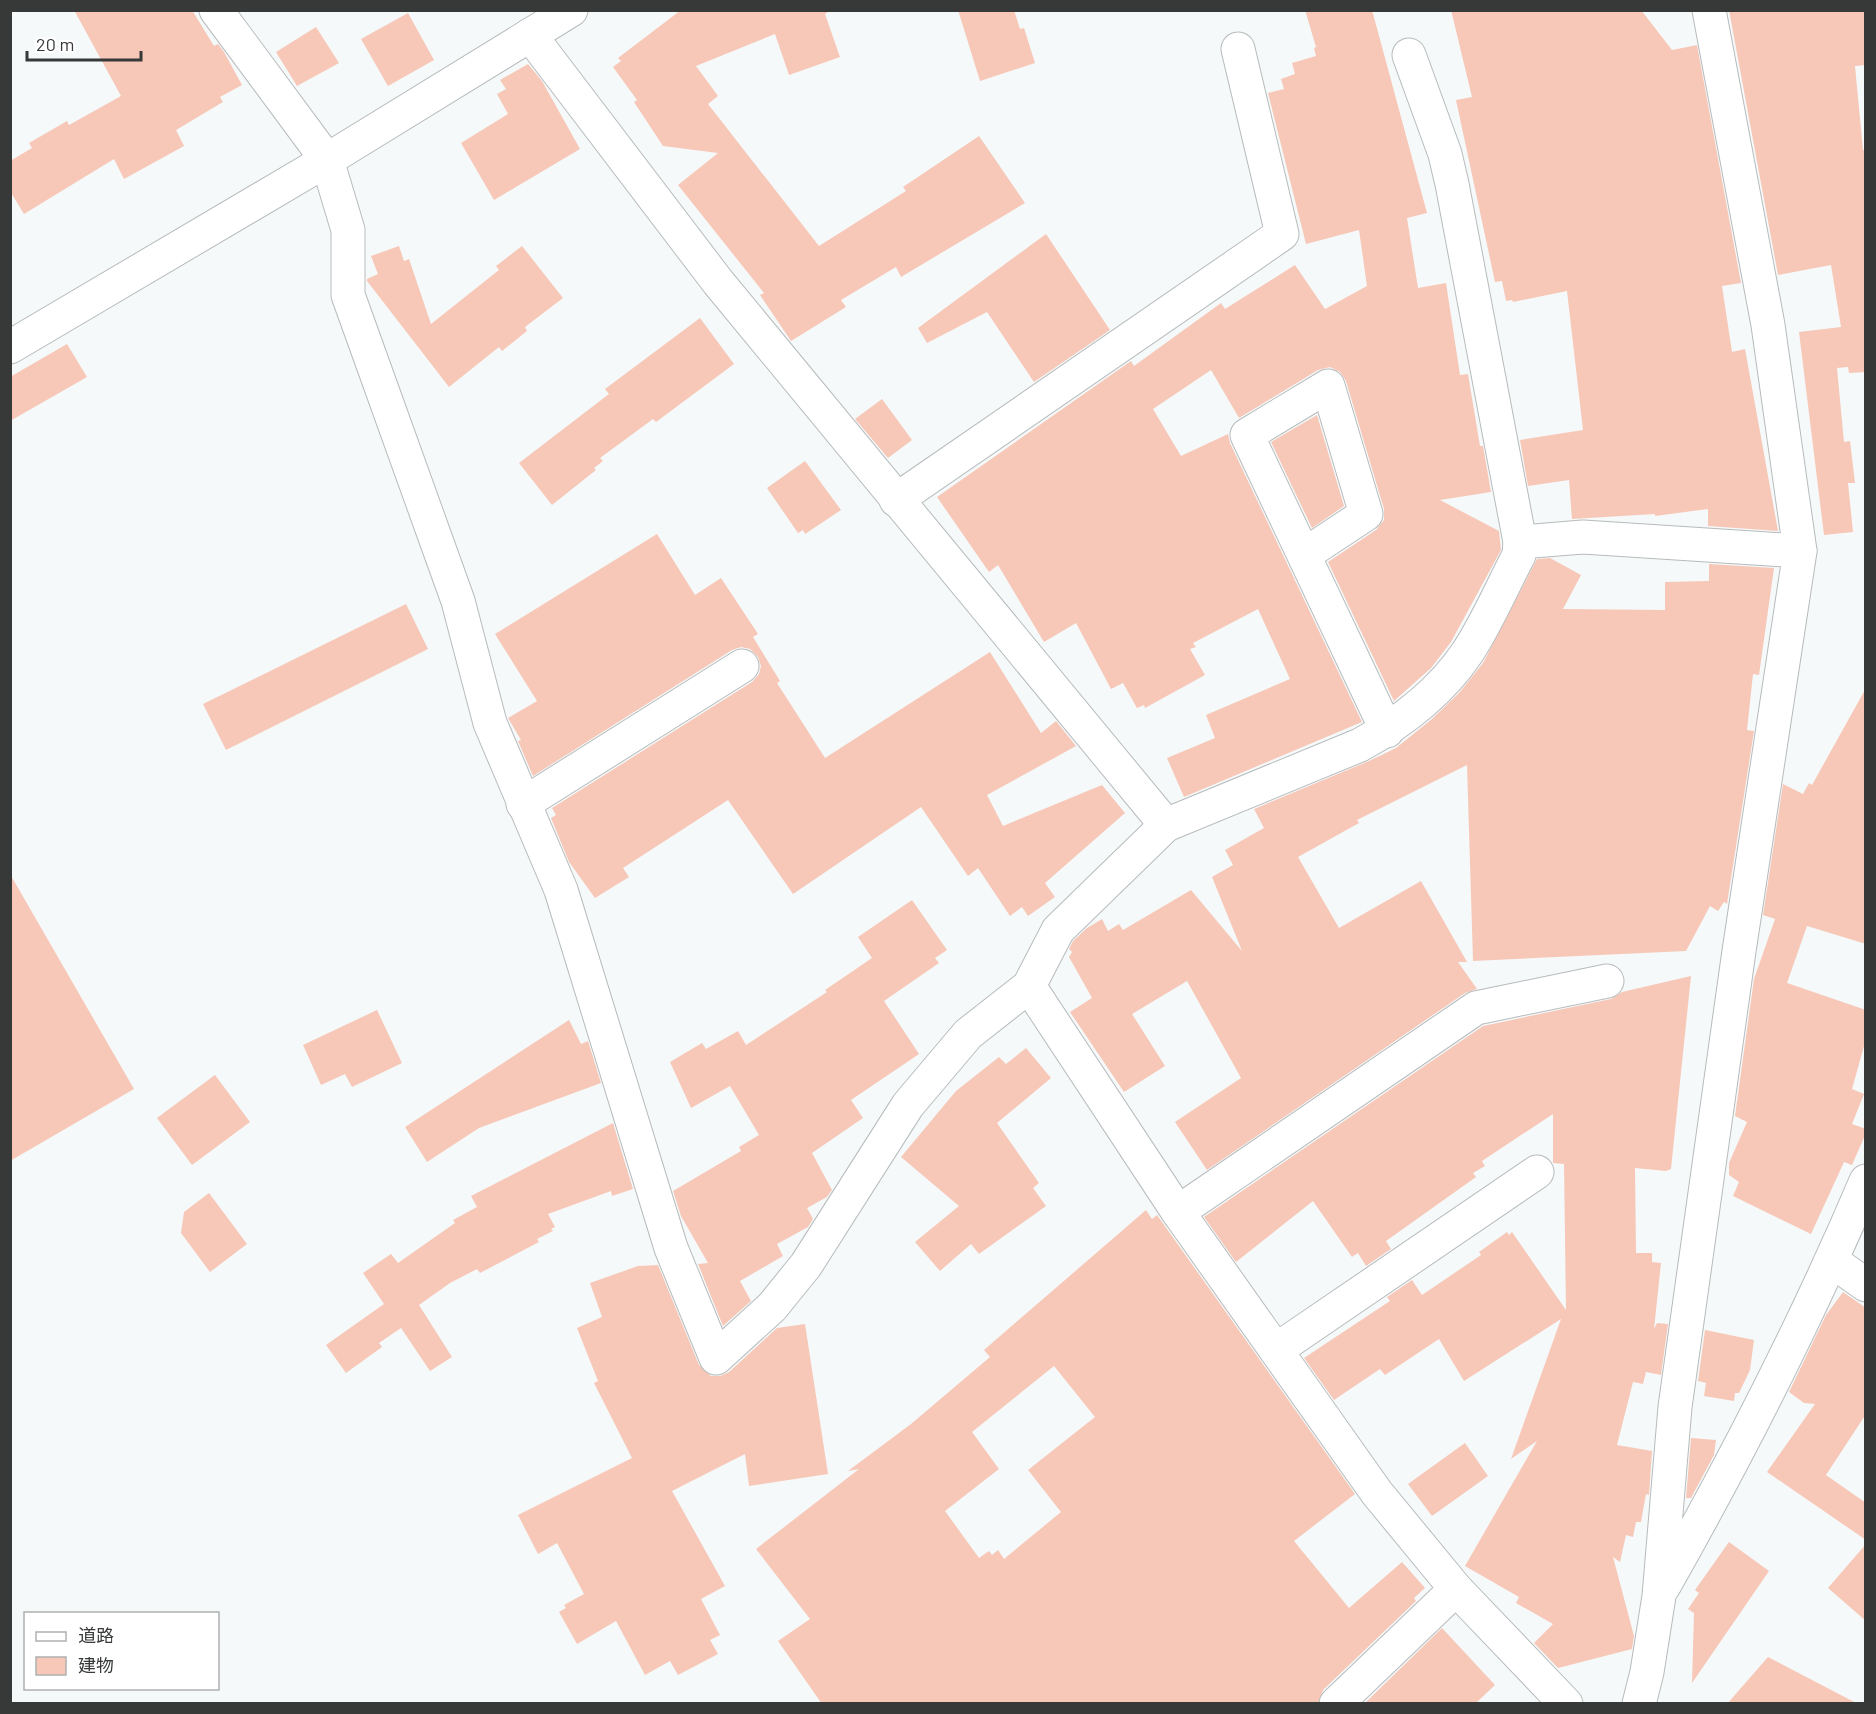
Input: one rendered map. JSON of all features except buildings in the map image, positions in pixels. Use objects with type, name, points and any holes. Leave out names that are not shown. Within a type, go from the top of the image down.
[{"type":"street","points":[[216,10],[327,160],[348,230],[348,294],[458,601],[490,723],[561,890],[671,1248],[716,1358],[772,1307],[806,1265],[908,1105],[923,1087],[968,1034],[1029,986],[1058,930],[1166,825],[1360,745],[1387,731],[1422,705],[1467,653],[1519,555],[1520,542],[1448,164],[1408,55]]},
{"type":"street","points":[[10,347],[327,160],[571,10]]},
{"type":"street","points":[[1639,1704],[1647,1672],[1659,1596],[1675,1407],[1739,951],[1800,551],[1768,325],[1709,10]]},
{"type":"street","points":[[530,35],[718,282],[1166,825]]},
{"type":"street","points":[[896,500],[1282,234],[1238,49]]},
{"type":"street","points":[[1304,555],[1366,514],[1328,386],[1247,435],[1387,731]]},
{"type":"street","points":[[1520,542],[1583,537],[1800,551]]},
{"type":"street","points":[[523,804],[742,666]]},
{"type":"street","points":[[1179,1212],[1476,1008],[1607,981]]},
{"type":"street","points":[[1029,986],[1179,1212],[1377,1492],[1456,1589],[1566,1704]]},
{"type":"street","points":[[1276,1350],[1537,1172]]},
{"type":"street","points":[[1659,1596],[1716,1495],[1832,1261],[1866,1181]]},
{"type":"street","points":[[1832,1261],[1866,1285]]},
{"type":"street","points":[[1336,1704],[1456,1589]]}]
